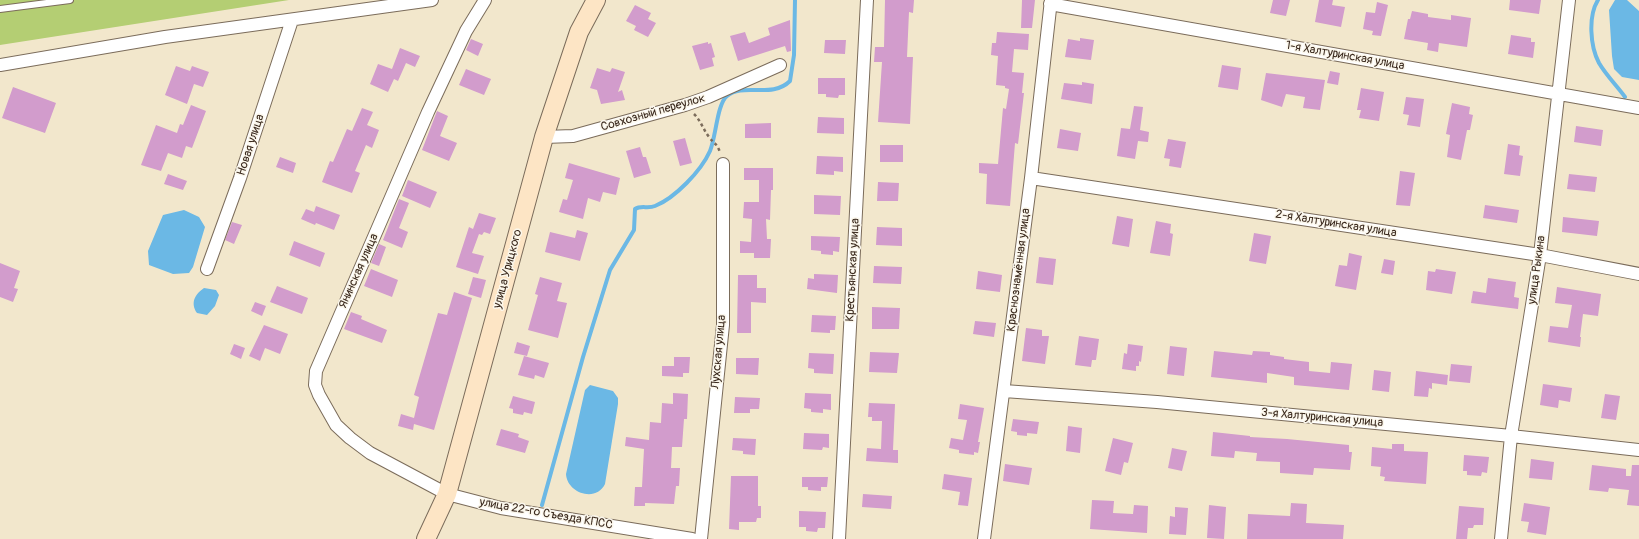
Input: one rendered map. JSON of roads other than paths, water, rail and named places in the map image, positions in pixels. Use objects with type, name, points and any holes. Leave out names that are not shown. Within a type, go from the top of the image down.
[{"type":"main road","name":"улица Урицкого","points":[[426,539],[447,494],[544,137],[579,32],[596,0]]},
{"type":"street","points":[[0,65],[166,38],[407,2],[432,0]]},
{"type":"street","name":"Янинская улица","points":[[447,494],[370,453],[350,438],[336,425],[314,386],[316,371],[425,119],[466,31],[485,0]]},
{"type":"street","name":"Крестьянская улица","points":[[840,539],[867,0]]},
{"type":"street","name":"улица Рыкина","points":[[1501,539],[1511,436],[1540,255],[1569,0]]},
{"type":"street","name":"1-я Халтуринская улица","points":[[1050,2],[1639,108]]},
{"type":"street","name":"Краснознамённая улица","points":[[984,539],[1031,178],[1050,2]]},
{"type":"street","name":"Новая улица","points":[[207,269],[240,178],[292,20]]},
{"type":"street","name":"Совхозный переулок","points":[[544,137],[573,136],[686,105],[708,97],[780,65]]},
{"type":"street","name":"Лухская улица","points":[[701,539],[723,325],[723,164]]},
{"type":"street","name":"2-я Халтуринская улица","points":[[1031,178],[1540,255],[1639,274]]},
{"type":"street","name":"3-я Халтуринская улица","points":[[1004,391],[1157,402],[1511,436],[1639,450]]},
{"type":"street","name":"улица 22-го Съезда КПСС","points":[[447,494],[501,508],[692,539]]},
{"type":"lane","points":[[0,9],[70,0]]},
{"type":"water","points":[[1615,0],[1627,0],[1639,11],[1639,80],[1622,77],[1614,69],[1609,10]]},
{"type":"water","points":[[184,210],[199,217],[205,227],[193,267],[189,273],[173,274],[149,265],[148,251],[163,215]]},
{"type":"water","points":[[204,288],[216,290],[219,295],[215,306],[207,315],[197,313],[194,306],[194,299]]},
{"type":"water","points":[[590,385],[613,391],[618,398],[618,404],[605,484],[601,490],[589,494],[576,491],[568,481],[566,474],[585,390]]},
{"type":"waterway","points":[[542,505],[583,357],[610,270],[634,230],[635,209],[640,207],[652,207],[663,202],[671,197],[694,175],[710,151],[721,106],[727,96],[741,90],[775,89],[790,81],[794,55],[795,0]]},
{"type":"waterway","points":[[1598,0],[1593,14],[1591,31],[1596,56],[1608,76],[1625,97]]}]
